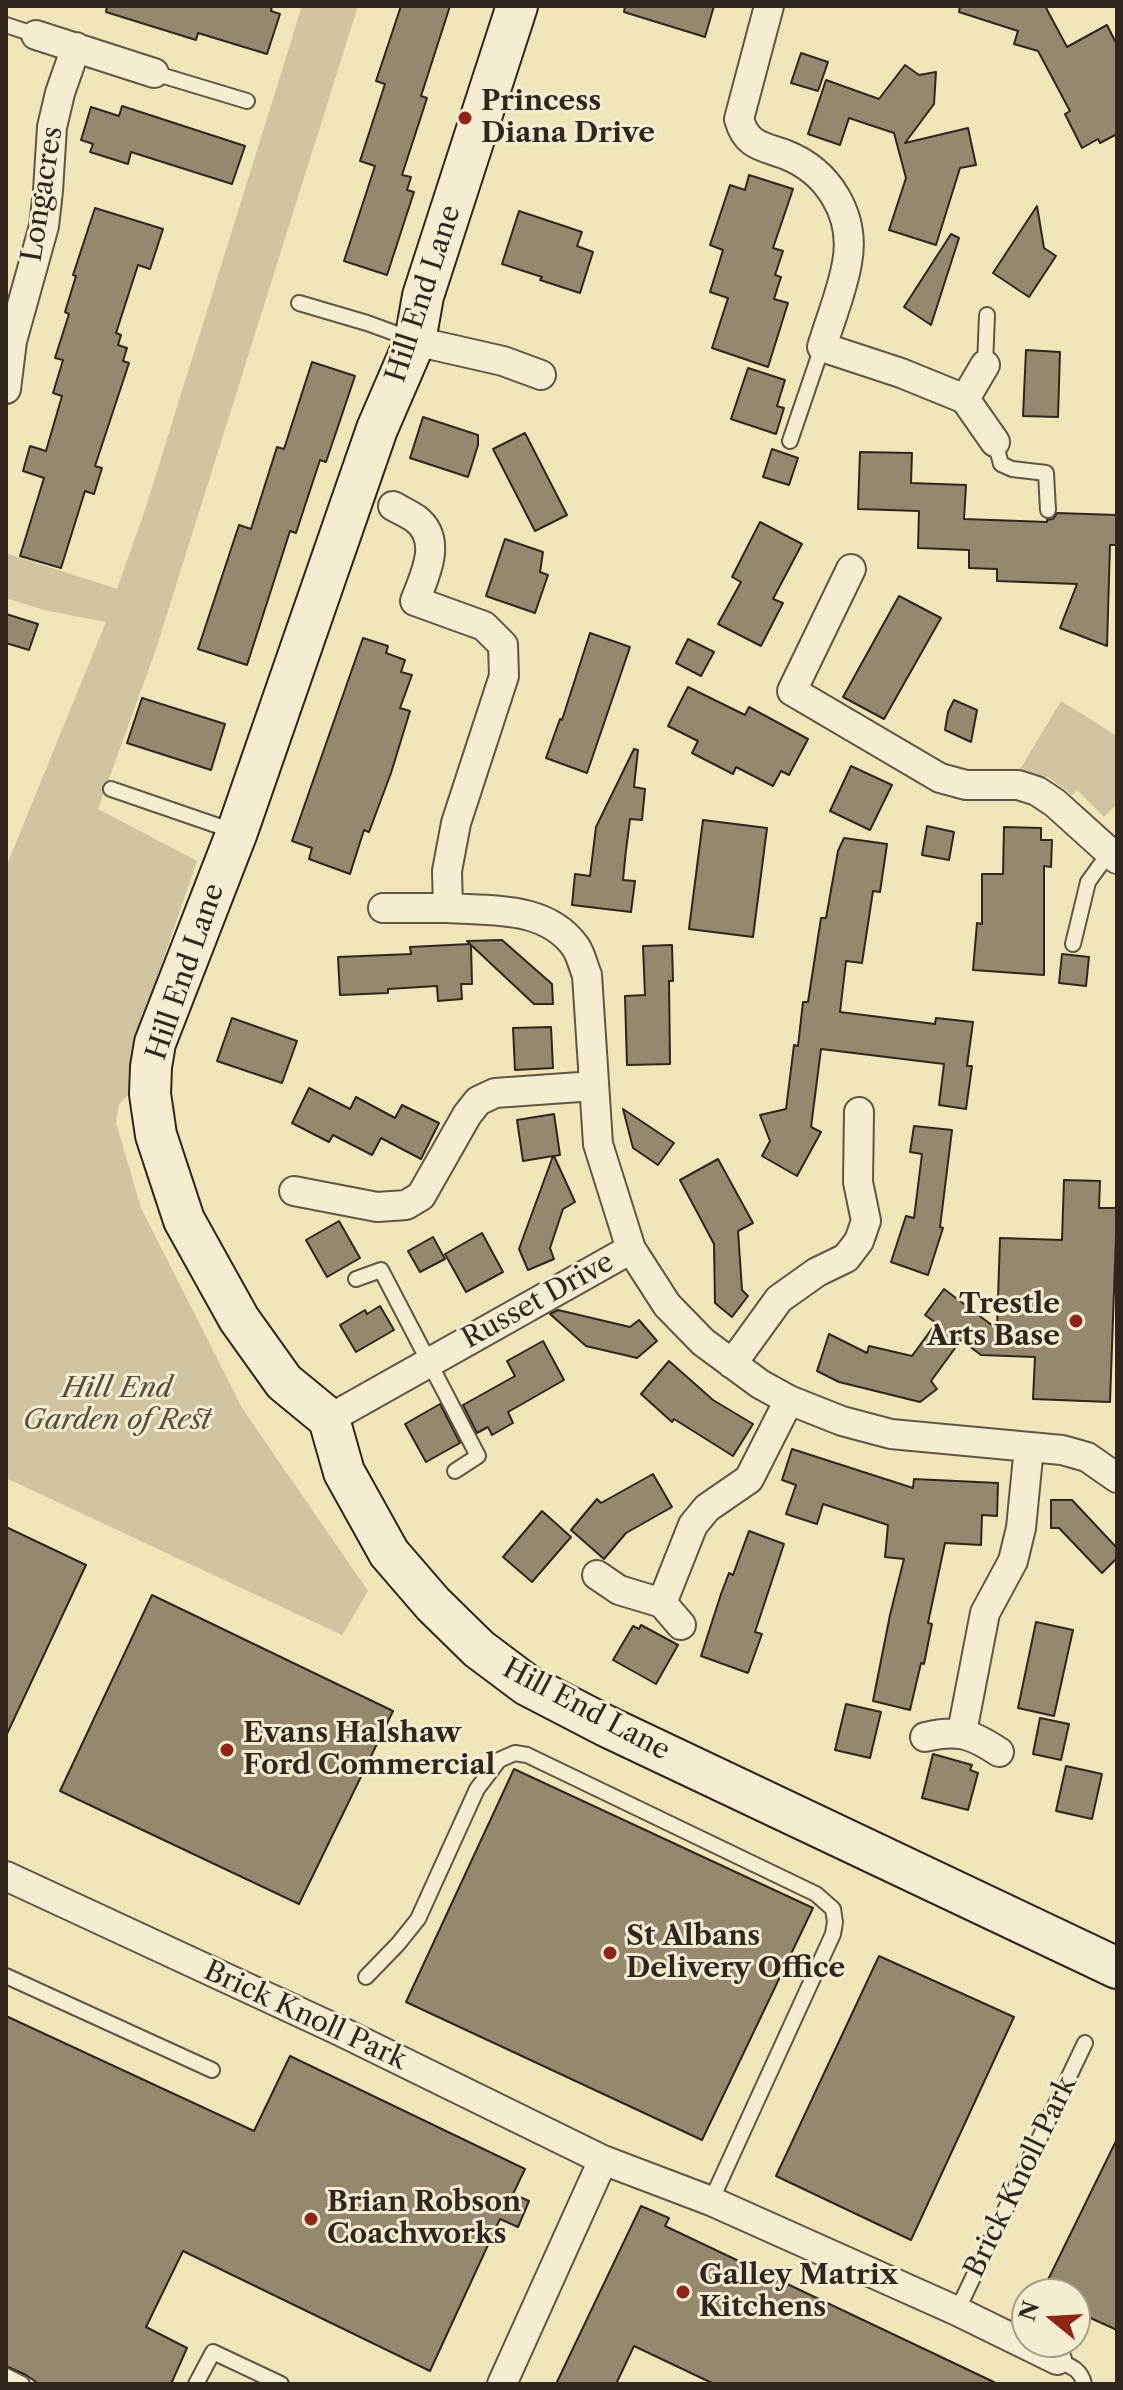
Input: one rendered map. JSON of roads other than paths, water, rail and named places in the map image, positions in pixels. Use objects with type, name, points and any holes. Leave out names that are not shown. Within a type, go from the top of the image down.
[{"type":"street","name":"Hill End Lane","points":[[517,6],[423,296],[415,341],[377,429],[237,832],[166,1008],[151,1067],[150,1094],[156,1135],[184,1220],[239,1319],[284,1382],[329,1419],[344,1472],[389,1553],[433,1604],[479,1649],[527,1685],[606,1726],[1117,1968]]},
{"type":"street","points":[[769,6],[739,119],[743,134],[754,143],[802,161],[824,178],[837,197],[847,227],[847,262],[822,347],[901,373],[965,399],[995,442]]},
{"type":"street","points":[[36,35],[154,73]]},
{"type":"street","name":"Longacres","points":[[6,389],[15,330],[44,226],[52,127],[76,47]]},
{"type":"street","points":[[415,341],[503,361],[541,375]]},
{"type":"street","points":[[965,399],[985,365]]},
{"type":"street","points":[[393,506],[418,520],[428,535],[431,556],[415,601],[484,626],[503,645],[504,676],[456,823],[447,871],[448,908]]},
{"type":"street","points":[[851,569],[792,691],[940,778],[966,785],[1018,785],[1037,791],[1055,803],[1113,856]]},
{"type":"street","points":[[383,908],[526,913],[561,929],[577,949],[587,975],[598,1144],[631,1249]]},
{"type":"street","points":[[294,1191],[377,1207],[406,1205],[421,1196],[478,1101],[495,1093],[594,1086]]},
{"type":"street","points":[[732,1364],[779,1299],[817,1272],[846,1258],[859,1241],[866,1221],[858,1182],[859,1112]]},
{"type":"street","name":"Russet Drive","points":[[329,1419],[631,1249],[667,1305],[703,1342],[760,1384],[789,1400],[842,1421],[891,1434],[1062,1450],[1087,1457],[1117,1478]]},
{"type":"street","points":[[662,1603],[693,1525],[707,1508],[749,1479],[789,1400]]},
{"type":"street","points":[[962,1732],[985,1613],[1013,1561],[1021,1528],[1029,1447]]},
{"type":"street","points":[[597,1575],[619,1590],[662,1603],[681,1625]]},
{"type":"street","points":[[925,1737],[962,1732],[999,1752]]},
{"type":"street","name":"Brick Knoll Park","points":[[6,1876],[338,2030],[603,2160],[711,2201],[957,2311],[1057,2360]]},
{"type":"street","points":[[502,2384],[603,2160]]},
{"type":"lane","points":[[6,25],[36,35]]},
{"type":"lane","points":[[154,73],[247,101]]},
{"type":"lane","points":[[299,303],[415,341]]},
{"type":"lane","points":[[985,365],[987,315]]},
{"type":"lane","points":[[790,441],[822,347]]},
{"type":"lane","points":[[995,442],[1001,464],[1012,469],[1046,473],[1048,510]]},
{"type":"lane","points":[[111,789],[237,832]]},
{"type":"lane","points":[[1073,944],[1088,882],[1113,856]]},
{"type":"lane","points":[[356,1279],[381,1270],[478,1456],[455,1471]]},
{"type":"lane","points":[[366,1977],[418,1919],[477,1789],[499,1760],[515,1753],[527,1755],[816,1894],[833,1909],[833,1934],[711,2201]]},
{"type":"lane","points":[[6,1976],[212,2070]]},
{"type":"lane","name":"Brick Knoll Park","points":[[957,2311],[1085,2043]]},
{"type":"lane","points":[[196,2384],[213,2352],[281,2384]]},
{"type":"lane","points":[[1057,2360],[1081,2374],[1084,2384]]},
{"type":"lane","points":[[6,2376],[22,2384]]},
{"type":"place","name":"Princess Diana Drive","points":[[465,118]]},
{"type":"place","name":"Trestle Arts Base","points":[[1076,1321]]},
{"type":"place","name":"Evans Halshaw Ford Commercial","points":[[227,1750]]},
{"type":"place","name":"St Albans Delivery Office","points":[[610,1953]]},
{"type":"place","name":"Brian Robson Coachworks","points":[[311,2219]]},
{"type":"place","name":"Galley Matrix Kitchens","points":[[683,2292]]},
{"type":"park label","name":"Hill End Garden of Rest","points":[[117,1405]]}]
